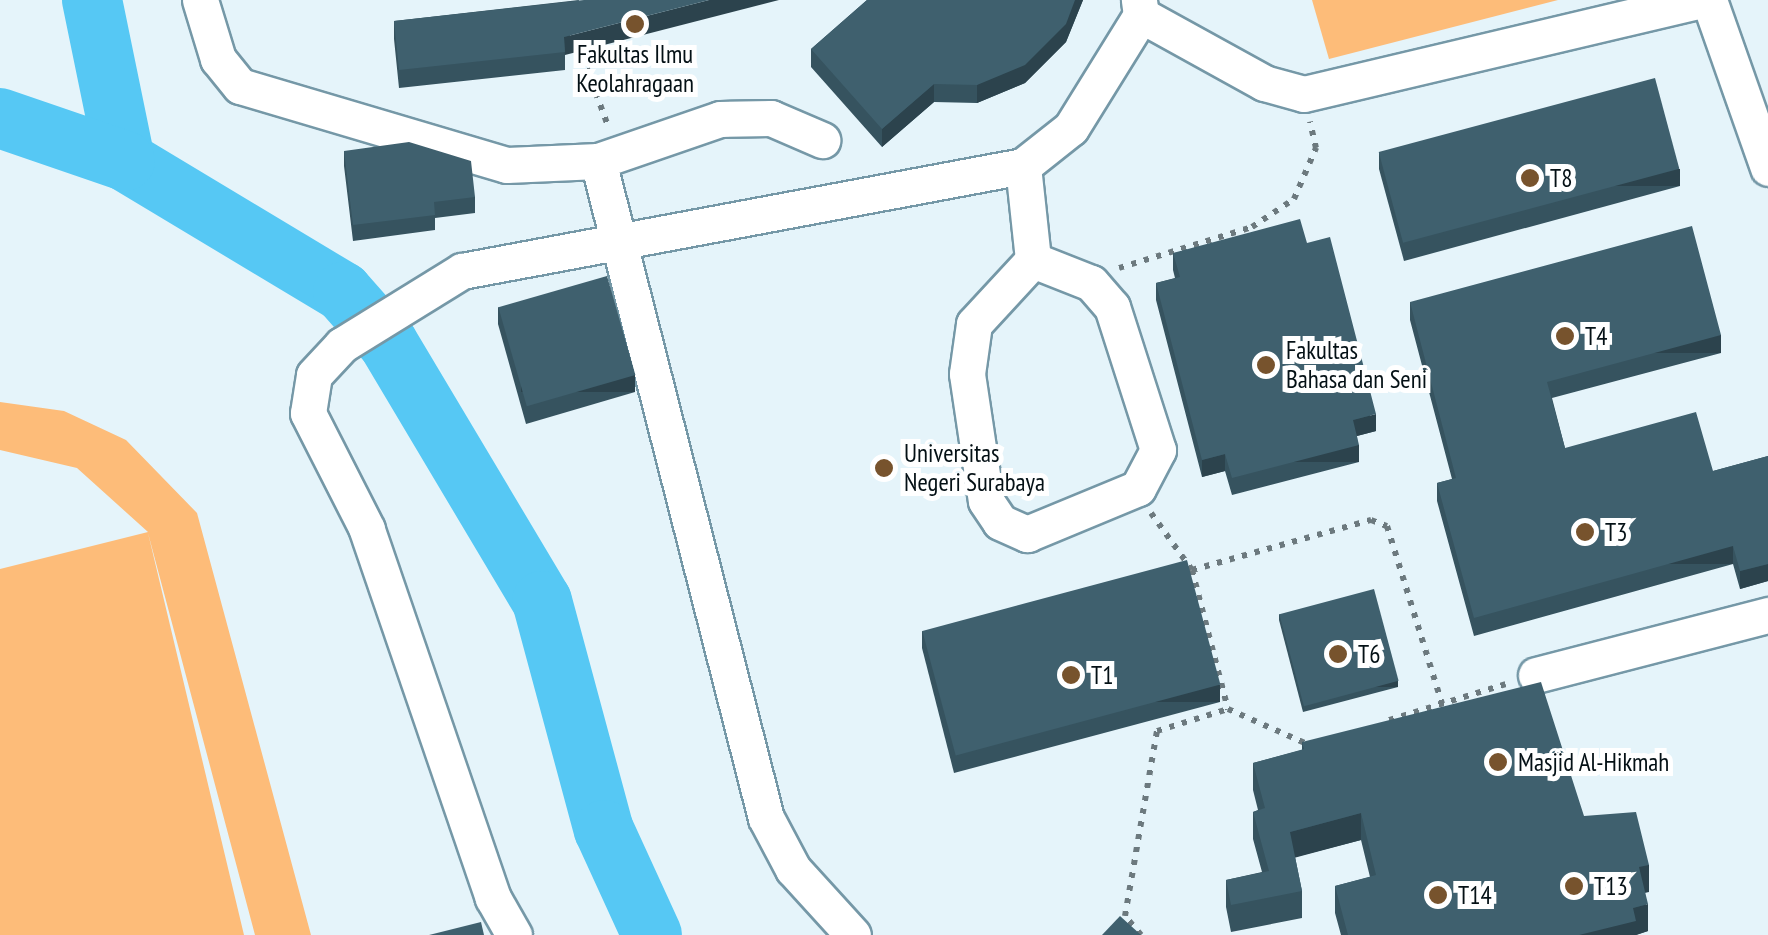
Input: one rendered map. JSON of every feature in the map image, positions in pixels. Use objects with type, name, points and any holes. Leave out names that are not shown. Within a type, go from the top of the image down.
[{"type":"lane","points":[[200,0],[218,59],[240,86],[270,100],[508,165],[608,157],[720,119],[771,118],[822,140]]},
{"type":"lane","points":[[514,935],[493,898],[367,529],[308,414],[314,375],[342,345],[408,302],[462,271],[1023,166],[1071,128],[1140,8],[1264,83],[1304,94],[1705,0],[1768,168]]},
{"type":"lane","points":[[608,157],[614,243],[766,818],[793,869],[853,935]]},
{"type":"lane","points":[[1023,166],[1032,260],[974,324],[966,374],[986,501],[1000,522],[1027,534],[1138,488],[1158,450],[1124,330],[1092,283],[1032,260]]},
{"type":"lane","points":[[1536,675],[1768,615]]},
{"type":"path","points":[[576,38],[608,157]]},
{"type":"path","points":[[1092,283],[1130,262],[1252,227],[1294,199],[1316,148],[1304,94]]},
{"type":"path","points":[[1138,488],[1192,570],[1228,709]]},
{"type":"path","points":[[1192,570],[1371,520],[1387,526],[1442,704]]},
{"type":"path","points":[[1367,727],[1536,675]]},
{"type":"path","points":[[1142,935],[1124,916],[1151,741],[1172,722],[1228,709],[1279,738],[1327,739]]},
{"type":"shaded area","points":[[1312,0],[1558,0],[1329,59]]},
{"type":"shaded area","points":[[0,402],[64,411],[126,440],[197,513],[311,935],[255,935],[148,533],[244,935],[0,935],[0,569],[148,532],[77,468],[0,450]]},
{"type":"building","points":[[584,0],[709,0],[564,37],[565,52],[399,70],[394,21]]},
{"type":"building","points":[[867,0],[1075,0],[1066,24],[1025,65],[977,85],[934,84],[882,129],[811,49]]},
{"type":"building","name":"T8","points":[[1655,78],[1679,169],[1403,243],[1379,152]]},
{"type":"building","points":[[409,142],[471,161],[475,197],[434,202],[435,215],[353,225],[344,151]]},
{"type":"building","name":"Fakultas Bahasa dan Seni","points":[[1300,219],[1307,243],[1330,237],[1376,414],[1353,420],[1359,445],[1232,478],[1225,454],[1202,460],[1156,283],[1180,277],[1173,253]]},
{"type":"building","points":[[1692,226],[1721,335],[1547,382],[1565,448],[1696,412],[1713,471],[1768,456],[1768,564],[1740,571],[1733,546],[1474,618],[1437,483],[1456,478],[1410,302]]},
{"type":"building","points":[[607,276],[635,375],[527,406],[498,307]]},
{"type":"building","name":"T1","points":[[1187,560],[1220,685],[956,756],[922,631]]},
{"type":"building","name":"T6","points":[[1374,589],[1399,681],[1304,706],[1279,614]]},
{"type":"building","points":[[1541,682],[1584,816],[1636,812],[1649,865],[1639,867],[1648,904],[1633,908],[1636,921],[1579,935],[1348,935],[1335,886],[1376,875],[1361,813],[1290,832],[1302,891],[1231,905],[1226,880],[1269,871],[1253,812],[1265,808],[1253,763],[1304,749],[1302,742]]},
{"type":"building","points":[[1120,916],[1141,935],[1102,935]]},
{"type":"building","points":[[481,922],[484,935],[429,935]]},
{"type":"waterway","points":[[92,0],[125,161],[343,292],[388,343],[542,601],[604,830],[652,935]]},
{"type":"waterway","points":[[0,118],[125,161]]},
{"type":"place","name":"Fakultas Ilmu Keolahragaan","points":[[635,24]]},
{"type":"place","name":"T8","points":[[1530,178]]},
{"type":"place","name":"T4","points":[[1565,336]]},
{"type":"place","name":"Fakultas Bahasa dan Seni","points":[[1266,365]]},
{"type":"place","name":"Universitas Negeri Surabaya","points":[[884,468]]},
{"type":"place","name":"T3","points":[[1585,532]]},
{"type":"place","name":"T6","points":[[1338,654]]},
{"type":"place","name":"T1","points":[[1071,675]]},
{"type":"place","name":"Masjid Al-Hikmah","points":[[1498,762]]},
{"type":"place","name":"T13","points":[[1574,886]]},
{"type":"place","name":"T14","points":[[1438,895]]}]
